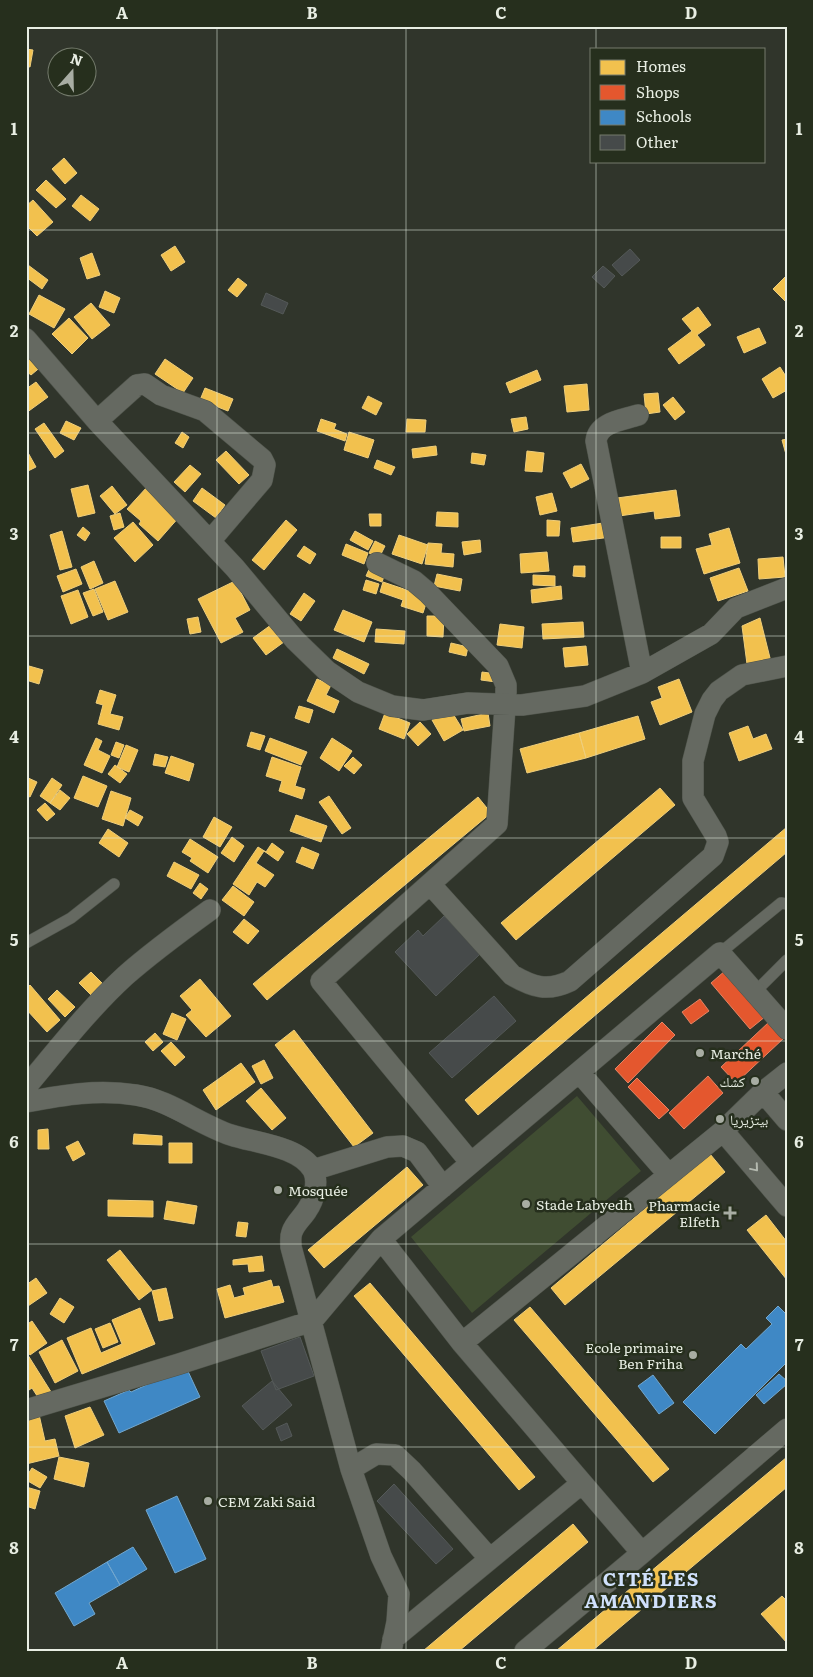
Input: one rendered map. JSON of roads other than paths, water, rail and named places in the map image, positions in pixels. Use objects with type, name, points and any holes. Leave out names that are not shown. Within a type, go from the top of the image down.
[{"type":"street","points":[[26,339],[97,421],[210,541],[294,640],[327,671],[358,692],[392,706],[422,710],[468,703],[522,705],[585,696],[642,673],[711,634],[736,608],[787,588]]},
{"type":"street","points":[[97,421],[137,384],[144,384],[161,395],[205,411],[262,459],[265,473],[262,480],[210,541]]},
{"type":"street","points":[[638,416],[603,427],[596,436],[596,441],[642,673]]},
{"type":"street","points":[[377,563],[421,586],[498,666],[506,685],[497,824],[321,982],[471,1163]]},
{"type":"street","points":[[430,884],[512,975],[526,983],[542,988],[558,987],[570,981],[713,856],[718,842],[716,836],[696,807],[693,798],[693,761],[705,714],[719,691],[742,675],[787,666]]},
{"type":"street","points":[[26,1086],[101,1000],[125,976],[165,942],[210,910]]},
{"type":"street","points":[[26,1410],[179,1364],[312,1321],[381,1239],[720,953],[787,1029]]},
{"type":"street","points":[[580,1072],[669,1175]]},
{"type":"street","points":[[462,1343],[723,1131],[787,1073]]},
{"type":"street","points":[[26,1102],[74,1093],[104,1092],[138,1095],[172,1107],[209,1127],[292,1152],[304,1160],[313,1170],[316,1182],[313,1197],[308,1209],[292,1231],[290,1238],[351,1470],[381,1556],[399,1594],[398,1622],[392,1645]]},
{"type":"street","points":[[764,1092],[787,1120]]},
{"type":"street","points":[[723,1131],[787,1206]]},
{"type":"street","points":[[313,1170],[387,1147],[403,1146],[417,1152],[443,1187]]},
{"type":"street","points":[[381,1239],[462,1343],[642,1553]]},
{"type":"street","points":[[525,1651],[787,1429]]},
{"type":"street","points":[[351,1470],[376,1454],[394,1455],[412,1471],[490,1559]]},
{"type":"street","points":[[392,1645],[490,1559],[582,1483]]},
{"type":"lane","points":[[26,943],[71,918],[114,884]]},
{"type":"lane","points":[[720,953],[781,903],[787,904]]},
{"type":"lane","points":[[755,992],[787,960]]},
{"type":"place","name":"Marché","points":[[700,1053]]},
{"type":"place","name":"كشك","points":[[755,1081]]},
{"type":"place","name":"بيتزيريا","points":[[720,1119]]},
{"type":"place","name":"Mosquée","points":[[278,1190]]},
{"type":"place","name":"Stade Labyedh","points":[[526,1204]]},
{"type":"place","name":"Pharmacie Elfeth","points":[[730,1213]]},
{"type":"place","name":"Ecole primaire Ben Friha","points":[[693,1355]]},
{"type":"place","name":"CEM Zaki Said","points":[[208,1501]]},
{"type":"district","name":"CITÉ LES AMANDIERS","points":[[651,1589]]}]
